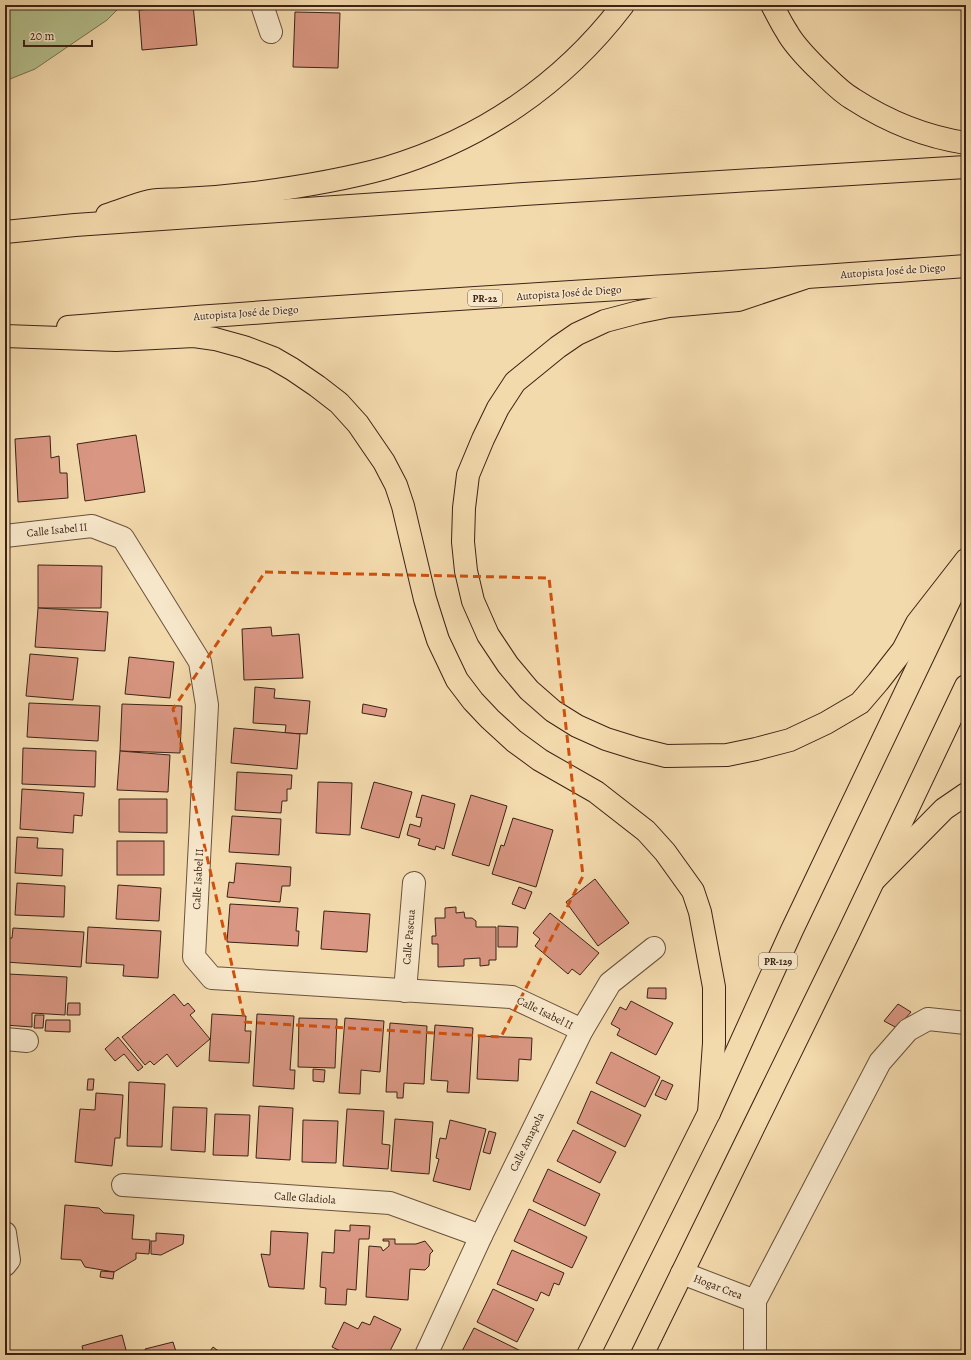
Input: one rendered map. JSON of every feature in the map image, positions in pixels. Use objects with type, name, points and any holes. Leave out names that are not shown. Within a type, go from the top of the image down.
[{"type":"main road","points":[[75,225],[150,201],[232,196],[285,189],[336,180],[379,170],[426,154],[474,133],[508,114],[546,85],[606,28],[623,5]]},
{"type":"main road","points":[[772,5],[787,33],[808,59],[852,99],[881,115],[915,130],[952,141],[966,143]]},
{"type":"main road","points":[[5,232],[75,225],[516,195],[966,167]]},
{"type":"main road","name":"Autopista José de Diego","points":[[5,332],[184,317],[804,278],[966,266]]},
{"type":"main road","points":[[804,278],[738,300],[669,306],[605,321],[577,334],[558,347],[515,382],[498,408],[468,475],[464,508],[463,542],[466,571],[473,601],[488,635],[508,665],[530,690],[554,711],[577,726],[606,740],[666,756],[727,755],[790,740],[826,723],[860,703],[878,682],[898,655],[917,623],[966,560]]},
{"type":"main road","points":[[5,336],[116,340],[194,336],[215,339],[244,347],[273,358],[317,386],[339,403],[358,424],[374,446],[396,485],[427,605],[438,640],[457,680],[473,701],[514,741],[540,760],[596,792],[646,831],[665,852],[692,891],[700,912],[714,987],[714,1043],[709,1113]]},
{"type":"main road","name":"PR-129","points":[[588,1355],[709,1113],[792,930],[966,565]]},
{"type":"main road","points":[[642,1355],[874,880],[966,686]]},
{"type":"main road","points":[[874,880],[944,809],[966,794]]},
{"type":"street","points":[[262,5],[271,32]]},
{"type":"street","name":"Calle Isabel II","points":[[5,536],[92,526],[123,538],[200,662],[207,705],[194,957],[212,978],[512,997],[582,1030]]},
{"type":"street","name":"Calle Pascua","points":[[405,991],[414,883]]},
{"type":"street","name":"Calle Amapola","points":[[426,1355],[481,1236],[582,1030],[610,983],[654,948]]},
{"type":"street","points":[[755,1355],[755,1301],[880,1062],[908,1030],[928,1019],[966,1023]]},
{"type":"street","points":[[5,1040],[27,1041]]},
{"type":"street","name":"Calle Gladiola","points":[[123,1185],[390,1204],[481,1236]]},
{"type":"street","points":[[5,1233],[9,1260],[5,1265]]},
{"type":"street","name":"Hogar Crea","points":[[682,1273],[755,1301]]},
{"type":"highlighted area","points":[[265,572],[549,578],[583,876],[501,1037],[245,1022],[173,709]]},
{"type":"green space","points":[[5,5],[122,5],[107,20],[35,69],[5,81]]},
{"type":"building","points":[[193,5],[197,45],[142,50],[139,10]]},
{"type":"building","points":[[295,12],[340,13],[338,68],[293,67]]},
{"type":"building","points":[[136,435],[145,492],[85,501],[77,444]]},
{"type":"building","points":[[50,436],[51,458],[59,456],[60,473],[67,473],[68,498],[18,502],[15,439]]},
{"type":"building","points":[[38,565],[102,566],[101,608],[38,608]]},
{"type":"building","points":[[38,608],[108,612],[105,651],[35,647]]},
{"type":"building","points":[[271,627],[272,636],[299,634],[303,678],[244,680],[242,629]]},
{"type":"building","points":[[30,654],[78,658],[73,700],[26,696]]},
{"type":"building","points":[[129,657],[174,662],[170,698],[125,694]]},
{"type":"building","points":[[255,687],[275,689],[274,698],[310,701],[307,734],[285,733],[286,725],[253,723]]},
{"type":"building","points":[[29,703],[100,706],[98,741],[27,737]]},
{"type":"building","points":[[122,704],[182,706],[180,753],[120,751]]},
{"type":"building","points":[[363,704],[387,709],[385,717],[362,713]]},
{"type":"building","points":[[234,728],[300,734],[297,769],[231,763]]},
{"type":"building","points":[[23,748],[96,751],[95,787],[22,784]]},
{"type":"building","points":[[120,751],[170,755],[168,792],[117,790]]},
{"type":"building","points":[[237,772],[292,775],[291,789],[287,789],[287,801],[282,801],[281,813],[235,810]]},
{"type":"building","points":[[318,782],[352,783],[350,835],[316,833]]},
{"type":"building","points":[[374,782],[412,792],[399,838],[361,828]]},
{"type":"building","points":[[22,789],[84,793],[82,816],[74,815],[73,833],[20,829]]},
{"type":"building","points":[[422,795],[455,804],[444,849],[436,846],[435,850],[418,845],[420,839],[407,835],[410,824],[420,827],[422,818],[416,817]]},
{"type":"building","points":[[471,795],[507,806],[489,866],[452,855]]},
{"type":"building","points":[[119,799],[167,799],[167,833],[119,832]]},
{"type":"building","points":[[232,816],[281,819],[279,855],[229,852]]},
{"type":"building","points":[[513,818],[553,830],[536,887],[492,874],[501,845],[504,846]]},
{"type":"building","points":[[17,837],[38,838],[37,848],[63,849],[62,876],[15,873]]},
{"type":"building","points":[[117,841],[164,841],[164,875],[117,875]]},
{"type":"building","points":[[236,863],[291,867],[290,886],[282,886],[280,902],[227,897],[229,882],[234,883]]},
{"type":"building","points":[[595,879],[629,923],[598,946],[566,902]]},
{"type":"building","points":[[17,883],[65,886],[64,917],[15,915]]},
{"type":"building","points":[[118,885],[161,888],[159,921],[116,919]]},
{"type":"building","points":[[519,887],[532,892],[525,909],[512,904]]},
{"type":"building","points":[[230,904],[298,908],[296,931],[299,931],[298,946],[227,942]]},
{"type":"building","points":[[456,907],[456,913],[464,912],[465,918],[472,918],[476,921],[476,927],[496,927],[496,960],[489,960],[489,965],[480,966],[480,958],[464,959],[464,966],[438,967],[438,944],[432,944],[432,936],[436,936],[435,918],[445,918],[445,908]]},
{"type":"building","points":[[324,911],[370,914],[367,952],[321,949]]},
{"type":"building","points":[[550,913],[599,953],[580,975],[572,969],[568,974],[535,946],[540,939],[533,933]]},
{"type":"building","points":[[498,926],[518,927],[517,947],[498,947]]},
{"type":"building","points":[[88,927],[161,931],[158,978],[123,976],[124,965],[86,963]]},
{"type":"building","points":[[13,928],[84,932],[81,967],[5,962],[7,938],[12,938]]},
{"type":"building","points":[[8,974],[67,977],[65,1015],[32,1013],[32,1027],[5,1025]]},
{"type":"building","points":[[6,975],[6,990],[5,990]]},
{"type":"building","points":[[648,988],[666,988],[666,999],[647,998]]},
{"type":"building","points":[[174,994],[184,1006],[188,1003],[195,1011],[190,1015],[210,1039],[177,1067],[167,1054],[154,1065],[150,1061],[145,1065],[122,1037]]},
{"type":"building","points":[[631,1001],[673,1023],[656,1055],[617,1035],[620,1029],[611,1024],[620,1007],[626,1010]]},
{"type":"building","points":[[68,1003],[80,1003],[80,1015],[67,1015]]},
{"type":"building","points":[[898,1004],[911,1012],[897,1028],[884,1021]]},
{"type":"building","points":[[212,1014],[246,1016],[245,1031],[251,1031],[249,1063],[209,1061]]},
{"type":"building","points":[[257,1014],[294,1016],[290,1070],[295,1070],[294,1089],[253,1086]]},
{"type":"building","points":[[35,1015],[44,1015],[43,1028],[34,1028]]},
{"type":"building","points":[[299,1018],[337,1019],[335,1068],[298,1067]]},
{"type":"building","points":[[345,1018],[384,1021],[380,1072],[361,1070],[360,1094],[339,1093]]},
{"type":"building","points":[[46,1020],[70,1020],[70,1032],[45,1031]]},
{"type":"building","points":[[390,1023],[427,1026],[424,1084],[404,1083],[403,1098],[397,1098],[397,1092],[386,1092]]},
{"type":"building","points":[[435,1025],[473,1028],[469,1093],[447,1092],[448,1081],[431,1080]]},
{"type":"building","points":[[479,1036],[532,1038],[531,1060],[519,1059],[518,1081],[477,1079]]},
{"type":"building","points":[[118,1037],[143,1067],[138,1071],[124,1054],[115,1061],[105,1049]]},
{"type":"building","points":[[611,1052],[660,1077],[645,1107],[596,1083]]},
{"type":"building","points":[[313,1069],[325,1070],[324,1082],[313,1081]]},
{"type":"building","points":[[88,1079],[94,1079],[93,1090],[87,1090]]},
{"type":"building","points":[[662,1080],[673,1085],[666,1100],[655,1095]]},
{"type":"building","points":[[129,1082],[165,1084],[162,1147],[127,1146]]},
{"type":"building","points":[[591,1091],[641,1115],[625,1147],[577,1123]]},
{"type":"building","points":[[96,1093],[123,1095],[120,1138],[115,1138],[112,1166],[75,1162],[80,1109],[95,1110]]},
{"type":"building","points":[[259,1106],[293,1108],[290,1160],[256,1158]]},
{"type":"building","points":[[173,1107],[207,1108],[205,1152],[171,1150]]},
{"type":"building","points":[[347,1109],[384,1111],[382,1144],[390,1145],[388,1169],[343,1166]]},
{"type":"building","points":[[215,1114],[250,1115],[248,1156],[213,1155]]},
{"type":"building","points":[[395,1119],[433,1122],[429,1174],[391,1171]]},
{"type":"building","points":[[303,1120],[338,1121],[336,1163],[302,1162]]},
{"type":"building","points":[[450,1120],[486,1129],[470,1190],[433,1181],[439,1159],[436,1158],[440,1138],[446,1139]]},
{"type":"building","points":[[573,1130],[616,1152],[600,1183],[557,1161]]},
{"type":"building","points":[[489,1131],[496,1133],[490,1154],[483,1152]]},
{"type":"building","points":[[548,1169],[600,1194],[585,1226],[533,1201]]},
{"type":"building","points":[[65,1205],[99,1208],[104,1213],[134,1215],[132,1239],[150,1240],[149,1254],[136,1253],[136,1259],[114,1272],[85,1267],[81,1260],[61,1259]]},
{"type":"building","points":[[529,1209],[587,1237],[572,1268],[514,1241]]},
{"type":"building","points":[[350,1225],[370,1226],[369,1239],[359,1239],[356,1290],[347,1289],[346,1305],[325,1304],[326,1288],[320,1287],[322,1252],[334,1253],[335,1230],[350,1231]]},
{"type":"building","points":[[271,1231],[308,1233],[304,1289],[269,1287],[261,1254],[270,1255]]},
{"type":"building","points":[[156,1233],[184,1235],[183,1244],[161,1255],[151,1254],[151,1241],[156,1241]]},
{"type":"building","points":[[383,1239],[395,1239],[395,1244],[416,1244],[425,1241],[433,1251],[430,1254],[429,1266],[425,1270],[410,1269],[408,1300],[366,1297],[369,1246],[381,1247],[383,1251],[389,1246],[389,1241],[383,1241]]},
{"type":"building","points":[[512,1250],[564,1273],[559,1285],[554,1283],[549,1296],[541,1292],[537,1301],[497,1284]]},
{"type":"building","points":[[101,1271],[114,1272],[113,1279],[100,1277]]},
{"type":"building","points":[[493,1289],[534,1309],[517,1342],[477,1322]]},
{"type":"building","points":[[374,1316],[401,1329],[388,1355],[349,1355],[332,1347],[344,1322],[358,1329],[362,1322],[370,1325]]},
{"type":"building","points":[[474,1328],[525,1353],[524,1355],[460,1355]]},
{"type":"building","points":[[122,1335],[126,1350],[114,1355],[84,1355],[82,1346]]},
{"type":"building","points":[[173,1342],[177,1355],[147,1355],[145,1349]]},
{"type":"building","points":[[213,1347],[224,1355],[207,1355]]}]
